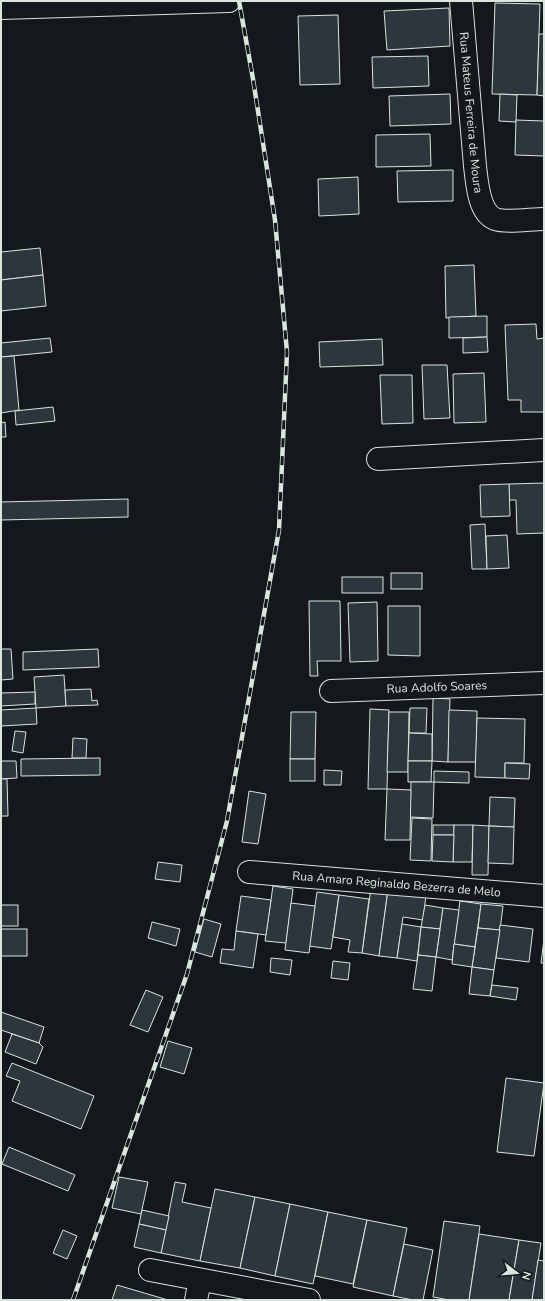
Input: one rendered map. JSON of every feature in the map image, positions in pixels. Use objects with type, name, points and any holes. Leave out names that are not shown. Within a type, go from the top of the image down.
[{"type":"street","points":[[1,8],[229,1]]},
{"type":"street","name":"Rua Mateus Ferreira de Moura","points":[[461,1],[478,192],[482,204],[488,214],[493,218],[503,220],[544,219]]},
{"type":"street","points":[[378,458],[544,450]]},
{"type":"street","name":"Rua Adolfo Soares","points":[[331,691],[544,683]]},
{"type":"street","name":"Rua Amaro Reginaldo Bezerra de Melo","points":[[249,872],[544,896]]},
{"type":"street","points":[[150,1270],[198,1290],[309,1300]]},
{"type":"building","points":[[495,3],[540,4],[537,95],[492,94]]},
{"type":"building","points":[[449,8],[450,46],[387,50],[384,11]]},
{"type":"building","points":[[338,15],[340,84],[300,85],[298,16]]},
{"type":"building","points":[[539,34],[544,34],[544,96],[537,95]]},
{"type":"building","points":[[428,56],[429,86],[373,88],[372,57]]},
{"type":"building","points":[[450,94],[451,124],[390,126],[389,96]]},
{"type":"building","points":[[500,94],[517,95],[516,122],[499,121]]},
{"type":"building","points":[[516,120],[544,121],[544,156],[515,155]]},
{"type":"building","points":[[430,134],[431,166],[376,167],[376,135]]},
{"type":"building","points":[[453,170],[453,201],[398,202],[397,171]]},
{"type":"building","points":[[358,177],[359,214],[319,216],[318,179]]},
{"type":"building","points":[[40,248],[43,275],[1,280],[1,252]]},
{"type":"building","points":[[474,265],[476,316],[446,318],[445,266]]},
{"type":"building","points":[[43,275],[46,306],[1,311],[1,280]]},
{"type":"building","points":[[487,316],[487,337],[449,338],[449,317]]},
{"type":"building","points":[[536,324],[537,339],[544,338],[544,412],[521,412],[521,400],[508,400],[505,325]]},
{"type":"building","points":[[487,337],[488,352],[463,353],[463,338]]},
{"type":"building","points":[[50,338],[52,352],[1,357],[1,343]]},
{"type":"building","points":[[382,339],[383,365],[320,367],[319,342]]},
{"type":"building","points":[[14,356],[19,410],[1,413],[1,357]]},
{"type":"building","points":[[422,365],[447,365],[450,418],[424,419]]},
{"type":"building","points":[[484,373],[486,422],[454,423],[453,374]]},
{"type":"building","points":[[380,375],[412,375],[413,423],[382,424]]},
{"type":"building","points":[[53,407],[55,421],[16,425],[15,411]]},
{"type":"building","points":[[5,422],[6,437],[1,437],[1,423]]},
{"type":"building","points":[[544,483],[544,533],[517,534],[516,500],[509,500],[509,484]]},
{"type":"building","points":[[509,484],[510,516],[481,517],[480,485]]},
{"type":"building","points":[[128,499],[128,517],[1,520],[1,502]]},
{"type":"building","points":[[485,524],[487,569],[472,569],[470,525]]},
{"type":"building","points":[[507,535],[509,568],[487,569],[486,536]]},
{"type":"building","points":[[391,573],[422,573],[422,589],[391,589]]},
{"type":"building","points":[[342,577],[383,577],[383,593],[342,593]]},
{"type":"building","points":[[309,601],[340,601],[341,661],[317,661],[318,676],[310,676]]},
{"type":"building","points":[[377,602],[378,661],[350,662],[348,603]]},
{"type":"building","points":[[388,606],[420,606],[420,656],[388,655]]},
{"type":"building","points":[[1,649],[11,649],[13,679],[1,680]]},
{"type":"building","points":[[98,649],[99,667],[23,670],[23,652]]},
{"type":"building","points":[[64,675],[66,706],[36,708],[34,677]]},
{"type":"building","points":[[91,689],[92,701],[97,700],[98,705],[66,706],[65,690]]},
{"type":"building","points":[[35,692],[35,704],[1,706],[1,693]]},
{"type":"building","points":[[433,698],[450,699],[448,762],[432,761]]},
{"type":"building","points":[[36,708],[37,724],[1,726],[1,710]]},
{"type":"building","points":[[410,708],[427,708],[426,733],[409,733]]},
{"type":"building","points":[[370,709],[389,710],[387,789],[368,789]]},
{"type":"building","points":[[449,710],[477,711],[476,762],[448,762]]},
{"type":"building","points":[[291,712],[316,712],[315,759],[290,759]]},
{"type":"building","points":[[389,712],[409,712],[408,772],[387,772]]},
{"type":"building","points":[[477,718],[525,719],[524,763],[505,763],[505,778],[475,777]]},
{"type":"building","points":[[15,731],[26,732],[23,753],[12,751]]},
{"type":"building","points":[[409,733],[432,734],[432,761],[408,761]]},
{"type":"building","points":[[73,738],[87,739],[86,758],[72,758]]},
{"type":"building","points":[[100,758],[100,775],[21,776],[21,759]]},
{"type":"building","points":[[290,759],[315,759],[315,781],[290,781]]},
{"type":"building","points":[[1,761],[16,761],[17,778],[1,779]]},
{"type":"building","points":[[408,761],[432,761],[431,782],[408,782]]},
{"type":"building","points":[[505,763],[530,764],[529,779],[505,778]]},
{"type":"building","points":[[324,770],[342,771],[341,785],[324,785]]},
{"type":"building","points":[[434,771],[469,772],[469,783],[434,782]]},
{"type":"building","points":[[1,779],[7,779],[8,816],[1,816]]},
{"type":"building","points":[[411,782],[434,782],[433,818],[410,817]]},
{"type":"building","points":[[387,789],[411,790],[410,840],[385,840]]},
{"type":"building","points":[[249,791],[266,794],[258,844],[242,842]]},
{"type":"building","points":[[490,797],[515,798],[514,827],[489,826]]},
{"type":"building","points":[[412,818],[432,819],[431,861],[410,860]]},
{"type":"building","points":[[433,825],[454,825],[454,835],[433,835]]},
{"type":"building","points":[[454,825],[473,825],[472,862],[453,862]]},
{"type":"building","points":[[473,825],[489,826],[488,875],[472,875]]},
{"type":"building","points":[[489,826],[514,827],[513,864],[488,863]]},
{"type":"building","points":[[433,835],[454,835],[453,862],[432,861]]},
{"type":"building","points":[[158,862],[182,865],[180,882],[155,879]]},
{"type":"building","points":[[273,886],[293,889],[286,943],[265,941]]},
{"type":"building","points":[[371,888],[388,890],[379,956],[362,953]]},
{"type":"building","points":[[388,890],[426,895],[423,920],[403,917],[397,958],[379,956]]},
{"type":"building","points":[[317,892],[339,895],[331,949],[309,946]]},
{"type":"building","points":[[339,895],[369,899],[362,953],[348,952],[350,940],[333,937]]},
{"type":"building","points":[[241,896],[271,900],[266,935],[236,931]]},
{"type":"building","points":[[460,901],[481,904],[475,947],[454,944]]},
{"type":"building","points":[[291,903],[315,906],[309,953],[285,950]]},
{"type":"building","points":[[481,904],[503,906],[500,930],[478,928]]},
{"type":"building","points":[[1,905],[18,905],[18,926],[1,926]]},
{"type":"building","points":[[425,905],[443,908],[440,929],[421,927]]},
{"type":"building","points":[[443,908],[459,910],[452,960],[436,957]]},
{"type":"building","points":[[204,919],[221,924],[212,957],[195,952]]},
{"type":"building","points":[[152,922],[180,929],[176,946],[148,938]]},
{"type":"building","points":[[402,924],[421,927],[417,961],[397,958]]},
{"type":"building","points":[[500,925],[533,929],[529,962],[496,958]]},
{"type":"building","points":[[421,927],[440,929],[436,957],[418,955]]},
{"type":"building","points":[[478,928],[500,930],[494,970],[472,967]]},
{"type":"building","points":[[1,929],[27,929],[27,956],[1,956]]},
{"type":"building","points":[[236,931],[258,934],[253,968],[220,963],[222,949],[234,950]]},
{"type":"building","points":[[544,939],[544,963],[541,963]]},
{"type":"building","points":[[454,944],[475,947],[472,967],[452,964]]},
{"type":"building","points":[[418,955],[436,957],[432,991],[413,989]]},
{"type":"building","points":[[271,958],[292,960],[290,975],[270,972]]},
{"type":"building","points":[[333,961],[350,963],[348,980],[331,978]]},
{"type":"building","points":[[472,967],[494,970],[490,996],[469,994]]},
{"type":"building","points":[[492,985],[518,988],[516,1000],[490,996]]},
{"type":"building","points":[[146,990],[163,997],[148,1032],[130,1025]]},
{"type":"building","points":[[1,1012],[44,1027],[39,1043],[1,1030]]},
{"type":"building","points":[[12,1034],[39,1043],[43,1047],[36,1064],[5,1052]]},
{"type":"building","points":[[168,1041],[192,1048],[184,1074],[160,1067]]},
{"type":"building","points":[[12,1063],[94,1096],[81,1129],[12,1101],[20,1081],[6,1076]]},
{"type":"building","points":[[506,1078],[544,1083],[534,1156],[497,1152]]},
{"type":"building","points":[[9,1147],[75,1175],[68,1191],[2,1164]]},
{"type":"building","points":[[119,1177],[148,1182],[141,1214],[112,1208]]},
{"type":"building","points":[[175,1182],[186,1184],[182,1202],[211,1208],[200,1261],[161,1253]]},
{"type":"building","points":[[215,1189],[255,1197],[240,1268],[200,1261]]},
{"type":"building","points":[[255,1197],[290,1204],[275,1276],[240,1268]]},
{"type":"building","points":[[290,1204],[328,1212],[313,1284],[275,1276]]},
{"type":"building","points":[[142,1210],[169,1216],[166,1230],[139,1224]]},
{"type":"building","points":[[328,1212],[367,1220],[353,1284],[315,1276]]},
{"type":"building","points":[[367,1220],[407,1228],[393,1296],[353,1287]]},
{"type":"building","points":[[444,1221],[480,1226],[469,1300],[449,1300],[433,1297]]},
{"type":"building","points":[[139,1224],[166,1230],[161,1253],[134,1247]]},
{"type":"building","points":[[63,1230],[77,1236],[67,1259],[53,1253]]},
{"type":"building","points":[[479,1234],[519,1240],[509,1300],[469,1300]]},
{"type":"building","points":[[519,1240],[541,1243],[532,1300],[509,1300]]},
{"type":"building","points":[[404,1244],[433,1250],[423,1300],[413,1300],[393,1296]]},
{"type":"building","points":[[538,1260],[544,1261],[544,1300],[532,1300]]},
{"type":"building","points":[[117,1285],[168,1300],[112,1300]]},
{"type":"railway","points":[[73,1300],[187,974],[227,821],[279,530],[287,352],[275,220],[239,1]]}]
